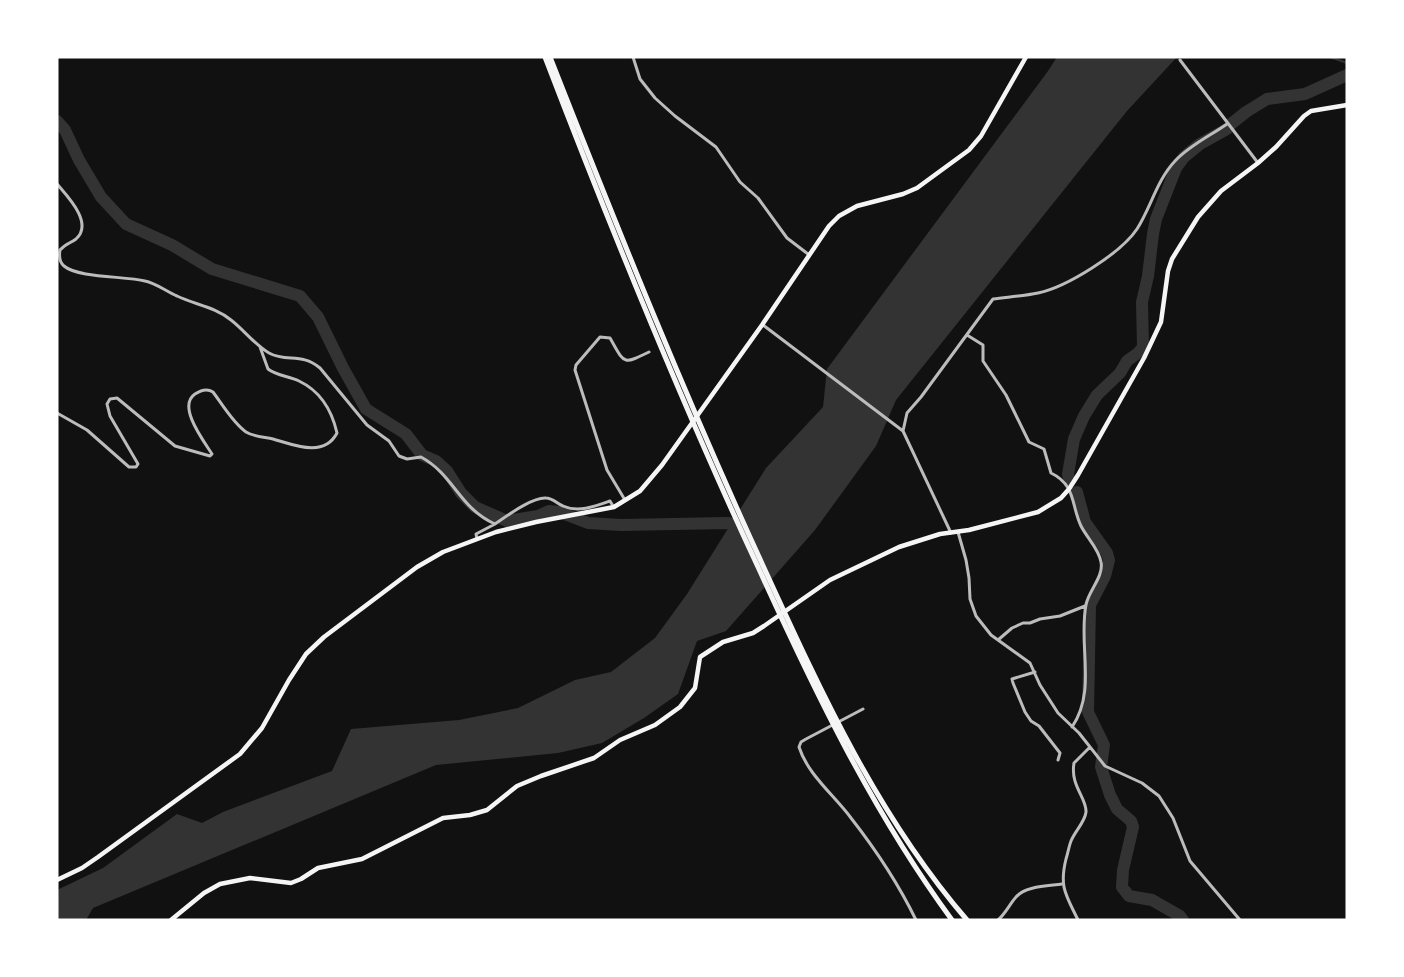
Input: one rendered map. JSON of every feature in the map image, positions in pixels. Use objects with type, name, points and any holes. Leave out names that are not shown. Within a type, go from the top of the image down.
[{"type":"highway","points":[[545,57],[731,509],[846,750],[883,816],[952,920]]},
{"type":"highway","points":[[550,57],[646,306]]},
{"type":"highway","points":[[799,650],[883,804],[931,875],[965,917]]},
{"type":"main road","points":[[57,880],[98,857],[240,754],[262,728],[299,663],[324,637],[417,567],[443,552],[508,529],[600,511],[625,502],[649,481],[762,325],[820,236],[839,216],[857,206],[910,191],[969,150],[981,136],[1026,57]]},
{"type":"main road","points":[[171,920],[204,893],[220,884],[250,878],[291,883],[318,868],[362,859],[443,818],[488,810],[517,786],[594,758],[620,740],[655,725],[680,707],[695,688],[700,657],[723,642],[759,629],[830,579],[899,547],[940,534],[958,532],[1038,512],[1049,507],[1069,489],[1155,335],[1161,322],[1168,271],[1176,252],[1206,206],[1221,191],[1258,164],[1304,116],[1311,111],[1347,105]]},
{"type":"street","points":[[633,57],[640,79],[655,98],[716,147],[734,174],[758,198],[788,238],[808,254]]},
{"type":"street","points":[[1180,60],[1258,164]]},
{"type":"street","points":[[900,430],[907,413],[993,299],[1040,293],[1054,288],[1086,270],[1127,242],[1163,177],[1176,160],[1205,137],[1227,124]]},
{"type":"street","points":[[57,184],[78,212],[82,225],[80,234],[75,240],[60,249],[62,265],[70,270],[94,275],[147,281],[179,297],[210,307],[231,320],[273,355],[312,361],[367,425],[389,441],[399,456],[407,459],[421,457],[438,468],[468,507],[485,520],[496,524]]},
{"type":"street","points":[[762,325],[900,430],[951,533]]},
{"type":"street","points":[[967,335],[983,345],[983,361],[1006,395],[1029,442],[1044,449],[1051,473],[1061,478],[1069,489],[1082,529],[1098,553],[1102,565],[1085,606],[1086,667],[1082,705],[1072,727]]},
{"type":"street","points":[[625,502],[607,470],[575,370],[576,365],[600,337],[610,338],[621,358],[626,361],[630,362],[649,352]]},
{"type":"street","points":[[57,413],[87,430],[129,467],[136,467],[138,464],[110,416],[107,404],[110,399],[117,398],[175,446],[210,456],[212,454],[192,420],[187,405],[188,399],[199,391],[208,389],[247,433],[296,447],[309,448],[332,441],[337,433],[334,420],[324,402],[315,391],[300,381],[268,369],[260,346]]},
{"type":"street","points":[[477,539],[476,534],[536,500],[548,498],[569,508],[589,507],[610,501],[615,507]]},
{"type":"street","points":[[958,532],[966,560],[970,598],[976,616],[991,635],[1030,663],[1040,685],[1058,713],[1105,766],[1142,783],[1159,796],[1173,818],[1190,861],[1240,920]]},
{"type":"street","points":[[998,640],[1011,628],[1023,623],[1060,616],[1085,606]]},
{"type":"street","points":[[1035,672],[1012,679],[1013,683],[1031,721],[1039,726],[1060,753],[1058,760]]},
{"type":"street","points":[[863,710],[806,739],[799,747],[802,757],[823,786],[850,816],[879,856],[902,891],[916,920]]},
{"type":"street","points":[[1078,920],[1062,884],[1062,875],[1071,842],[1086,814],[1073,777],[1074,763],[1090,747]]},
{"type":"street","points":[[998,920],[1006,914],[1020,893],[1033,888],[1062,884]]},
{"type":"shaded area","points":[[1057,57],[1177,57],[1127,111],[896,400],[876,446],[815,530],[726,631],[697,641],[678,694],[602,743],[558,753],[436,765],[93,908],[86,920],[57,920],[57,890],[103,868],[177,814],[202,823],[223,812],[332,771],[351,729],[459,720],[518,708],[575,680],[611,672],[655,638],[687,594],[766,468],[823,407],[827,369]]},
{"type":"waterway","points":[[1330,57],[1347,63]]},
{"type":"waterway","points":[[1231,124],[1267,99],[1305,94],[1347,75]]},
{"type":"waterway","points":[[57,121],[65,130],[79,160],[101,197],[126,224],[172,245],[212,269],[300,296],[318,317],[366,409],[406,434],[422,455],[436,461],[447,471],[461,493],[475,507],[507,521],[538,516],[549,511],[559,512],[588,523],[745,525]]},
{"type":"waterway","points":[[1069,479],[1074,439],[1084,416],[1097,395],[1120,373],[1127,361],[1143,347],[1142,302],[1153,234],[1156,219],[1176,168],[1184,157],[1200,144],[1227,129]]},
{"type":"waterway","points":[[1077,492],[1085,522],[1107,553],[1109,560],[1105,576],[1090,605],[1088,712],[1104,745],[1101,767],[1110,795],[1117,809],[1131,821],[1133,827],[1123,870],[1122,887],[1129,896],[1152,900],[1183,920]]}]
